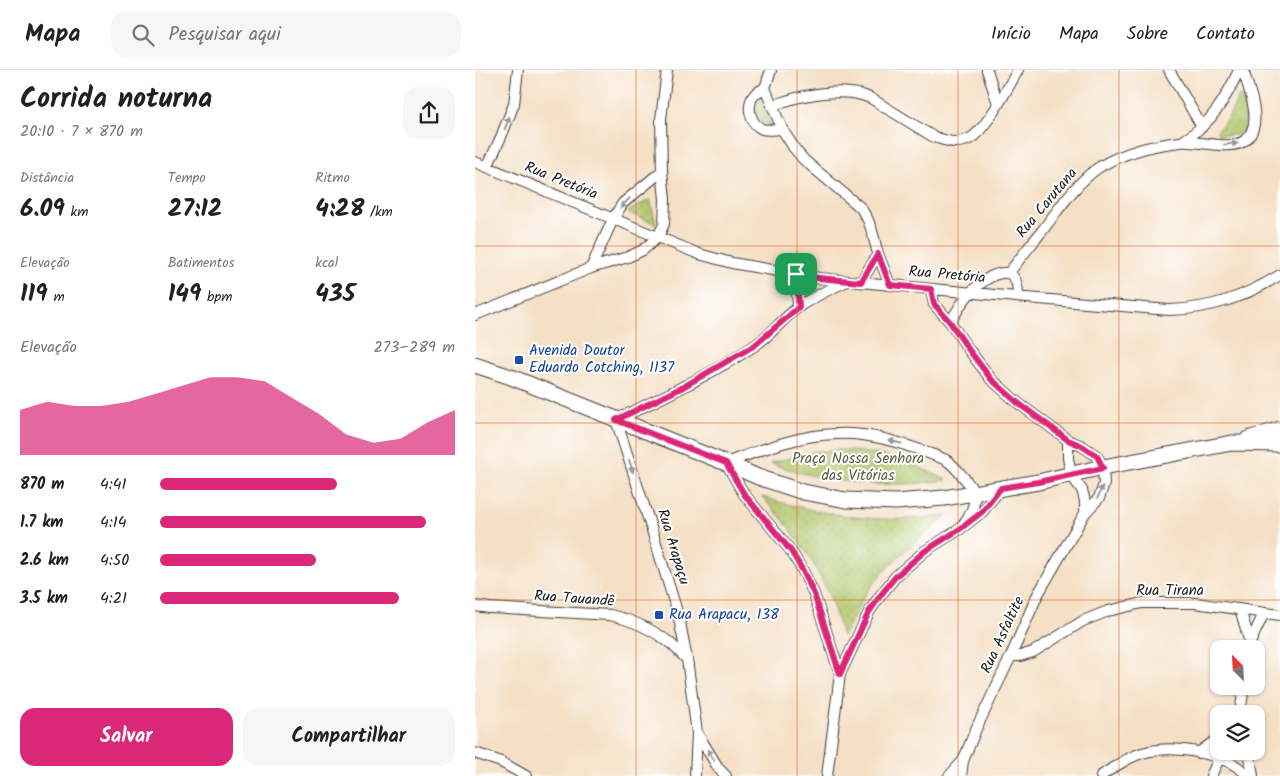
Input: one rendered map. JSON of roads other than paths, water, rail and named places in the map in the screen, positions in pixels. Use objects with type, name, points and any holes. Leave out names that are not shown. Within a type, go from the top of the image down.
[{"type":"main road","points":[[475,365],[511,377],[758,477],[803,492],[846,500],[896,502],[975,493],[1232,443],[1280,429]]},
{"type":"main road","points":[[1232,443],[1280,444]]},
{"type":"street","points":[[487,167],[514,104],[518,70]]},
{"type":"street","points":[[475,315],[591,268],[628,257],[643,250],[658,237],[664,224],[665,199],[662,171],[661,119],[667,70]]},
{"type":"street","points":[[771,70],[765,88],[755,95],[749,110],[757,125],[763,129],[781,129]]},
{"type":"street","points":[[987,70],[998,104]]},
{"type":"street","points":[[772,106],[786,100],[809,95],[847,93],[869,98],[933,136],[956,142],[972,137],[980,129],[998,104],[1018,70]]},
{"type":"street","points":[[1169,70],[1202,127]]},
{"type":"street","points":[[1183,141],[1202,127],[1217,110],[1241,70]]},
{"type":"street","name":"Rua Carutana","points":[[1009,273],[1064,202],[1085,179],[1101,166],[1151,146],[1183,141],[1235,145],[1245,141],[1255,124],[1255,113],[1241,70]]},
{"type":"street","points":[[765,88],[781,129],[794,148],[804,160],[861,208],[868,220],[890,285]]},
{"type":"street","name":"Rua Pretória","points":[[475,162],[699,254],[732,263],[818,278],[1161,310],[1187,310],[1211,306],[1237,298],[1259,288],[1280,275]]},
{"type":"street","points":[[591,268],[613,219],[623,203],[662,171]]},
{"type":"street","points":[[861,282],[878,254]]},
{"type":"street","points":[[950,322],[971,292],[991,276],[1009,273],[1014,276],[1019,287],[1019,297]]},
{"type":"street","points":[[796,274],[799,307]]},
{"type":"street","points":[[616,420],[683,387],[755,345],[799,307],[848,281]]},
{"type":"street","points":[[931,289],[934,304],[950,322],[991,379],[1018,403],[1068,440],[1082,446],[1097,456],[1103,468]]},
{"type":"street","name":"Rua Arapaçu","points":[[616,420],[679,618],[687,659],[697,733],[695,776]]},
{"type":"street","points":[[840,674],[814,594],[803,571],[791,551],[744,494],[726,463],[801,438],[835,434],[867,436],[904,444],[946,460],[957,469],[975,493],[971,512],[960,529]]},
{"type":"street","points":[[1068,440],[1068,458],[1071,475],[1082,490],[1085,501],[1085,513]]},
{"type":"street","name":"Rua Asfaltite","points":[[961,776],[963,761],[976,729],[1037,596],[1085,513],[1099,498],[1104,484],[1103,468]]},
{"type":"street","points":[[827,776],[840,674],[869,612],[896,576],[925,551],[960,529],[982,512],[1001,488]]},
{"type":"street","name":"Rua Tirana","points":[[1011,656],[1020,656],[1033,652],[1083,621],[1099,614],[1142,603],[1195,603],[1280,615]]},
{"type":"street","name":"Rua Tauandê","points":[[475,606],[610,615],[629,620],[651,630],[671,643],[687,659]]},
{"type":"street","points":[[1240,609],[1248,640]]},
{"type":"street","points":[[1252,640],[1264,613]]},
{"type":"street","points":[[697,733],[719,769],[726,776]]},
{"type":"street","points":[[1198,752],[1210,744]]},
{"type":"street","points":[[1101,776],[1122,762],[1143,753],[1167,749],[1210,753]]},
{"type":"street","points":[[475,753],[501,762],[526,776]]},
{"type":"street","points":[[1211,776],[1218,760]]},
{"type":"street","points":[[1228,760],[1248,776]]},
{"type":"street","points":[[1250,760],[1253,776]]},
{"type":"street","points":[[949,776],[963,761]]},
{"type":"place","name":"Avenida Doutor Eduardo Cotching, 1137","points":[[519,360]]},
{"type":"place","name":"Rua Arapacu, 138","points":[[659,615]]},
{"type":"park label","name":"Praça Nossa Senhora das Vitórias","points":[[858,468]]}]
